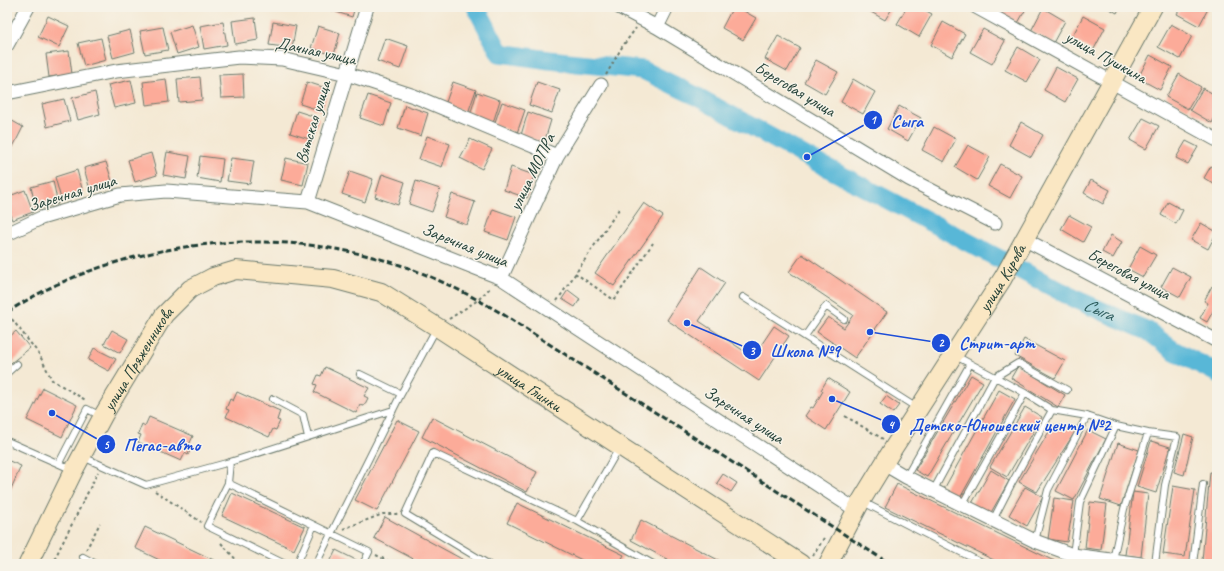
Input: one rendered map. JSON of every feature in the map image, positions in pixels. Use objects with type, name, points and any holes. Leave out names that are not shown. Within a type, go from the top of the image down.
[{"type":"main road","name":"улица Кирова","points":[[828,564],[859,506],[894,446],[1003,278],[1153,7]]},
{"type":"main road","name":"улица Глинки","points":[[236,270],[333,279],[381,292],[801,564]]},
{"type":"main road","name":"улица Пряженникова","points":[[28,564],[72,463],[164,315],[190,289],[212,277],[236,270]]},
{"type":"street","points":[[7,45],[28,7]]},
{"type":"street","name":"Вятская улица","points":[[308,202],[367,7]]},
{"type":"street","name":"Береговая улица","points":[[619,7],[641,20],[657,27],[909,179],[995,224]]},
{"type":"street","points":[[657,27],[667,7]]},
{"type":"street","name":"улица Пушкина","points":[[976,7],[1112,80],[1217,140]]},
{"type":"street","name":"Дачная улица","points":[[7,93],[116,71],[239,58],[282,59],[347,74],[414,96],[557,156]]},
{"type":"street","name":"улица МОПРа","points":[[501,278],[557,156],[603,80]]},
{"type":"street","name":"Заречная улица","points":[[7,234],[41,218],[120,195],[166,191],[308,202],[501,278],[859,506]]},
{"type":"street","name":"Береговая улица","points":[[1024,239],[1217,341]]},
{"type":"street","points":[[884,464],[933,491],[1035,541],[1073,555],[1141,564]]},
{"type":"lane","points":[[743,297],[918,409]]},
{"type":"lane","points":[[805,336],[826,306],[844,319]]},
{"type":"lane","points":[[316,564],[401,394],[437,327]]},
{"type":"lane","points":[[953,355],[1025,393],[1052,410],[1087,416],[1116,426],[1148,433],[1176,437],[1165,485],[1155,564]]},
{"type":"lane","points":[[933,491],[995,377],[1018,363],[1067,390]]},
{"type":"lane","points":[[7,373],[17,364]]},
{"type":"lane","points":[[906,477],[970,364]]},
{"type":"lane","points":[[360,374],[401,394]]},
{"type":"lane","points":[[962,505],[1025,393]]},
{"type":"lane","points":[[274,399],[303,415],[308,437]]},
{"type":"lane","points":[[7,440],[72,463],[102,465],[146,485],[230,462],[393,410]]},
{"type":"lane","points":[[993,520],[1052,410]]},
{"type":"lane","points":[[1035,541],[1048,490],[1087,416]]},
{"type":"lane","points":[[1073,555],[1080,502],[1116,426]]},
{"type":"lane","points":[[1113,560],[1124,509],[1148,433]]},
{"type":"lane","points":[[577,521],[619,446]]},
{"type":"lane","points":[[488,564],[405,514],[433,453],[577,521],[653,564]]},
{"type":"lane","points":[[230,462],[228,483],[207,526],[285,564]]},
{"type":"lane","points":[[228,483],[369,552],[363,564]]},
{"type":"lane","points":[[1194,564],[1203,484]]},
{"type":"lane","points":[[859,506],[984,564]]},
{"type":"lane","points":[[297,564],[314,524]]},
{"type":"lane","points":[[83,557],[96,564]]},
{"type":"path","points":[[603,80],[622,47],[641,20]]},
{"type":"path","points":[[550,310],[619,209]]},
{"type":"path","points":[[575,273],[614,300],[653,243]]},
{"type":"path","points":[[437,327],[478,300],[501,278]]},
{"type":"path","points":[[7,316],[11,318],[39,354],[52,380],[86,400],[103,415]]},
{"type":"path","points":[[845,416],[894,446]]},
{"type":"path","points":[[52,564],[102,465]]},
{"type":"path","points":[[146,485],[207,526]]},
{"type":"path","points":[[331,533],[384,514],[405,514]]},
{"type":"path","points":[[83,557],[100,523]]},
{"type":"path","points":[[221,542],[240,564]]},
{"type":"path","points":[[369,552],[394,564]]},
{"type":"building","points":[[331,7],[355,7],[352,17],[330,10]]},
{"type":"building","points":[[733,7],[737,7],[756,18],[743,40],[722,28]]},
{"type":"building","points":[[864,7],[893,7],[885,20]]},
{"type":"building","points":[[907,7],[919,7],[932,14],[919,37],[897,24]]},
{"type":"building","points":[[998,7],[1027,7],[1018,23],[996,11]]},
{"type":"building","points":[[1106,7],[1120,7],[1117,13]]},
{"type":"building","points":[[1181,7],[1209,7],[1199,26],[1177,14]]},
{"type":"building","points":[[1043,8],[1065,21],[1053,43],[1031,31]]},
{"type":"building","points":[[48,16],[69,26],[59,47],[38,37]]},
{"type":"building","points":[[1083,16],[1105,28],[1093,51],[1071,39]]},
{"type":"building","points":[[255,18],[258,40],[235,44],[232,21]]},
{"type":"building","points":[[223,22],[227,45],[204,49],[200,26]]},
{"type":"building","points":[[273,22],[296,26],[292,48],[269,45]]},
{"type":"building","points":[[943,22],[965,34],[952,57],[931,45]]},
{"type":"building","points":[[1171,24],[1192,36],[1180,59],[1158,47]]},
{"type":"building","points":[[192,25],[199,47],[177,54],[170,32]]},
{"type":"building","points":[[318,26],[340,33],[334,55],[311,48]]},
{"type":"building","points":[[163,27],[168,50],[145,54],[140,31]]},
{"type":"building","points":[[983,29],[1005,41],[992,64],[970,52]]},
{"type":"building","points":[[130,30],[135,52],[113,58],[107,36]]},
{"type":"building","points":[[778,36],[800,48],[787,71],[765,59]]},
{"type":"building","points":[[101,38],[106,60],[84,66],[78,43]]},
{"type":"building","points":[[385,38],[408,46],[400,69],[377,61]]},
{"type":"building","points":[[1018,47],[1040,60],[1027,82],[1005,70]]},
{"type":"building","points":[[69,51],[72,74],[49,77],[46,54]]},
{"type":"building","points":[[1150,55],[1172,67],[1160,90],[1138,78]]},
{"type":"building","points":[[816,60],[838,72],[825,94],[804,82]]},
{"type":"building","points":[[1056,67],[1078,79],[1065,102],[1044,90]]},
{"type":"building","points":[[243,74],[244,97],[221,98],[219,75]]},
{"type":"building","points":[[1179,74],[1201,87],[1188,109],[1166,97]]},
{"type":"building","points":[[200,77],[202,100],[179,102],[177,79]]},
{"type":"building","points":[[166,79],[169,102],[146,105],[143,82]]},
{"type":"building","points":[[853,79],[875,92],[863,114],[841,102]]},
{"type":"building","points":[[131,80],[136,103],[114,108],[108,85]]},
{"type":"building","points":[[307,82],[329,89],[322,111],[300,104]]},
{"type":"building","points":[[453,82],[476,90],[468,113],[445,105]]},
{"type":"building","points":[[537,82],[560,90],[552,113],[529,105]]},
{"type":"building","points":[[1203,88],[1217,96],[1217,113],[1212,123],[1190,110]]},
{"type":"building","points":[[95,92],[100,114],[78,120],[72,98]]},
{"type":"building","points":[[477,92],[500,100],[493,123],[470,115]]},
{"type":"building","points":[[368,95],[391,103],[384,126],[360,118]]},
{"type":"building","points":[[64,99],[70,121],[47,127],[42,104]]},
{"type":"building","points":[[502,102],[525,110],[517,133],[494,125]]},
{"type":"building","points":[[405,105],[428,113],[421,136],[398,128]]},
{"type":"building","points":[[899,106],[921,118],[908,141],[887,129]]},
{"type":"building","points":[[297,111],[319,118],[312,140],[290,133]]},
{"type":"building","points":[[528,112],[551,120],[544,143],[521,135]]},
{"type":"building","points":[[7,118],[23,127],[13,147],[7,144]]},
{"type":"building","points":[[1143,118],[1159,126],[1146,149],[1130,140]]},
{"type":"building","points":[[1021,122],[1043,135],[1031,157],[1009,145]]},
{"type":"building","points":[[934,127],[956,139],[944,162],[922,150]]},
{"type":"building","points":[[427,136],[450,144],[442,167],[419,159]]},
{"type":"building","points":[[470,139],[492,149],[482,169],[460,158]]},
{"type":"building","points":[[1186,141],[1198,147],[1188,164],[1176,158]]},
{"type":"building","points":[[968,145],[990,157],[977,180],[955,167]]},
{"type":"building","points":[[167,152],[190,156],[186,179],[163,175]]},
{"type":"building","points":[[151,153],[157,175],[135,182],[128,160]]},
{"type":"building","points":[[200,156],[223,159],[220,182],[197,178]]},
{"type":"building","points":[[231,158],[254,161],[250,184],[227,181]]},
{"type":"building","points":[[286,158],[308,163],[303,185],[281,180]]},
{"type":"building","points":[[106,162],[113,184],[90,190],[84,168]]},
{"type":"building","points":[[1000,164],[1022,176],[1010,198],[988,186]]},
{"type":"building","points":[[1211,166],[1217,169],[1217,186],[1204,178]]},
{"type":"building","points":[[511,167],[534,175],[527,198],[504,190]]},
{"type":"building","points":[[77,170],[83,192],[61,199],[55,177]]},
{"type":"building","points":[[350,171],[373,179],[365,202],[342,194]]},
{"type":"building","points":[[382,174],[405,182],[398,205],[375,197]]},
{"type":"building","points":[[1091,180],[1110,190],[1103,204],[1084,193]]},
{"type":"building","points":[[53,181],[58,204],[36,209],[31,187]]},
{"type":"building","points":[[416,181],[440,189],[432,212],[409,204]]},
{"type":"building","points":[[25,190],[33,212],[12,220],[7,207],[7,197]]},
{"type":"building","points":[[452,194],[475,202],[467,225],[444,217]]},
{"type":"building","points":[[1168,202],[1183,210],[1176,224],[1161,215]]},
{"type":"building","points":[[644,203],[663,216],[614,286],[595,273]]},
{"type":"building","points":[[493,209],[516,217],[508,240],[485,232]]},
{"type":"building","points":[[1069,215],[1091,227],[1083,242],[1061,229]]},
{"type":"building","points":[[1201,223],[1217,232],[1208,249],[1191,240]]},
{"type":"building","points":[[1111,235],[1122,242],[1113,258],[1102,252]]},
{"type":"building","points":[[1140,246],[1156,255],[1143,277],[1128,269]]},
{"type":"building","points":[[802,254],[887,312],[855,358],[817,332],[828,317],[844,328],[853,315],[789,272]]},
{"type":"building","points":[[701,267],[725,283],[699,321],[753,357],[774,326],[789,336],[759,381],[667,320]]},
{"type":"building","points":[[1172,267],[1191,277],[1180,297],[1161,287]]},
{"type":"building","points":[[1212,286],[1217,289],[1217,304],[1207,322],[1200,318],[1208,303],[1204,301]]},
{"type":"building","points":[[568,290],[580,299],[575,307],[562,299]]},
{"type":"building","points":[[112,330],[128,339],[120,353],[104,344]]},
{"type":"building","points":[[16,331],[30,348],[7,366],[7,339]]},
{"type":"building","points":[[1024,339],[1065,361],[1055,378],[1015,356]]},
{"type":"building","points":[[94,348],[116,359],[109,371],[88,360]]},
{"type":"building","points":[[1018,366],[1065,395],[1058,407],[1011,378]]},
{"type":"building","points":[[325,367],[369,388],[364,396],[368,398],[364,406],[360,405],[356,413],[314,392],[317,385],[314,384],[318,375],[321,376]]},
{"type":"building","points":[[971,375],[983,382],[927,477],[915,470]]},
{"type":"building","points":[[828,378],[850,392],[826,430],[805,416],[811,407],[813,408],[823,391],[821,390]]},
{"type":"building","points":[[43,388],[77,405],[62,437],[27,420]]},
{"type":"building","points":[[999,390],[1015,399],[960,498],[944,489]]},
{"type":"building","points":[[237,392],[280,411],[277,420],[280,421],[276,430],[273,429],[269,437],[226,417],[229,410],[226,409],[230,399],[233,401]]},
{"type":"building","points":[[886,396],[899,405],[893,413],[880,404]]},
{"type":"building","points":[[1025,407],[1042,417],[1007,477],[990,467]]},
{"type":"building","points":[[149,417],[193,436],[189,445],[192,446],[188,455],[185,453],[181,461],[138,442],[141,435],[138,434],[142,424],[145,426]]},
{"type":"building","points":[[432,417],[537,472],[527,492],[422,437]]},
{"type":"building","points":[[397,420],[419,431],[377,511],[355,500]]},
{"type":"building","points":[[1053,425],[1078,427],[1037,492],[1019,482]]},
{"type":"building","points":[[1088,430],[1106,439],[1074,500],[1056,491]]},
{"type":"building","points":[[1184,434],[1193,437],[1184,475],[1174,472]]},
{"type":"building","points":[[1151,441],[1170,447],[1156,493],[1137,487]]},
{"type":"building","points":[[1118,443],[1139,450],[1121,506],[1100,499]]},
{"type":"building","points":[[7,460],[21,466],[7,498]]},
{"type":"building","points":[[991,470],[1009,481],[989,516],[971,505]]},
{"type":"building","points":[[1210,472],[1217,473],[1217,562],[1202,561]]},
{"type":"building","points":[[723,474],[737,483],[731,492],[717,483]]},
{"type":"building","points":[[897,484],[1052,560],[1074,564],[1002,564],[885,507]]},
{"type":"building","points":[[1173,486],[1195,490],[1185,557],[1163,554]]},
{"type":"building","points":[[1025,487],[1043,497],[1027,526],[1009,515]]},
{"type":"building","points":[[1133,492],[1148,494],[1141,557],[1125,555]]},
{"type":"building","points":[[232,493],[305,527],[294,550],[222,516]]},
{"type":"building","points":[[1054,498],[1074,501],[1067,542],[1048,539]]},
{"type":"building","points":[[1090,502],[1107,504],[1101,550],[1085,548]]},
{"type":"building","points":[[517,503],[624,555],[619,564],[590,564],[507,523]]},
{"type":"building","points":[[385,517],[471,564],[423,564],[374,538]]},
{"type":"building","points":[[641,520],[726,564],[676,564],[631,540]]},
{"type":"building","points":[[145,527],[222,564],[168,564],[147,554],[135,548]]},
{"type":"building","points":[[336,550],[358,561],[356,564],[329,564]]},
{"type":"waterway","name":"Сыга","points":[[476,7],[500,53],[643,70],[694,95],[807,157],[1077,300],[1148,331],[1173,350],[1217,373]]},
{"type":"railway","points":[[7,312],[51,287],[100,268],[142,255],[186,247],[230,242],[275,242],[319,246],[363,255],[406,267],[442,282],[501,313],[890,564]]},
{"type":"place","name":"Сыга","points":[[807,157]]},
{"type":"place","name":"Школа №9","points":[[687,323]]},
{"type":"place","name":"Стрит-арт","points":[[870,332]]},
{"type":"place","name":"Детско-Юношеский центр №2","points":[[832,399]]},
{"type":"place","name":"Пегас-авто","points":[[52,413]]}]
